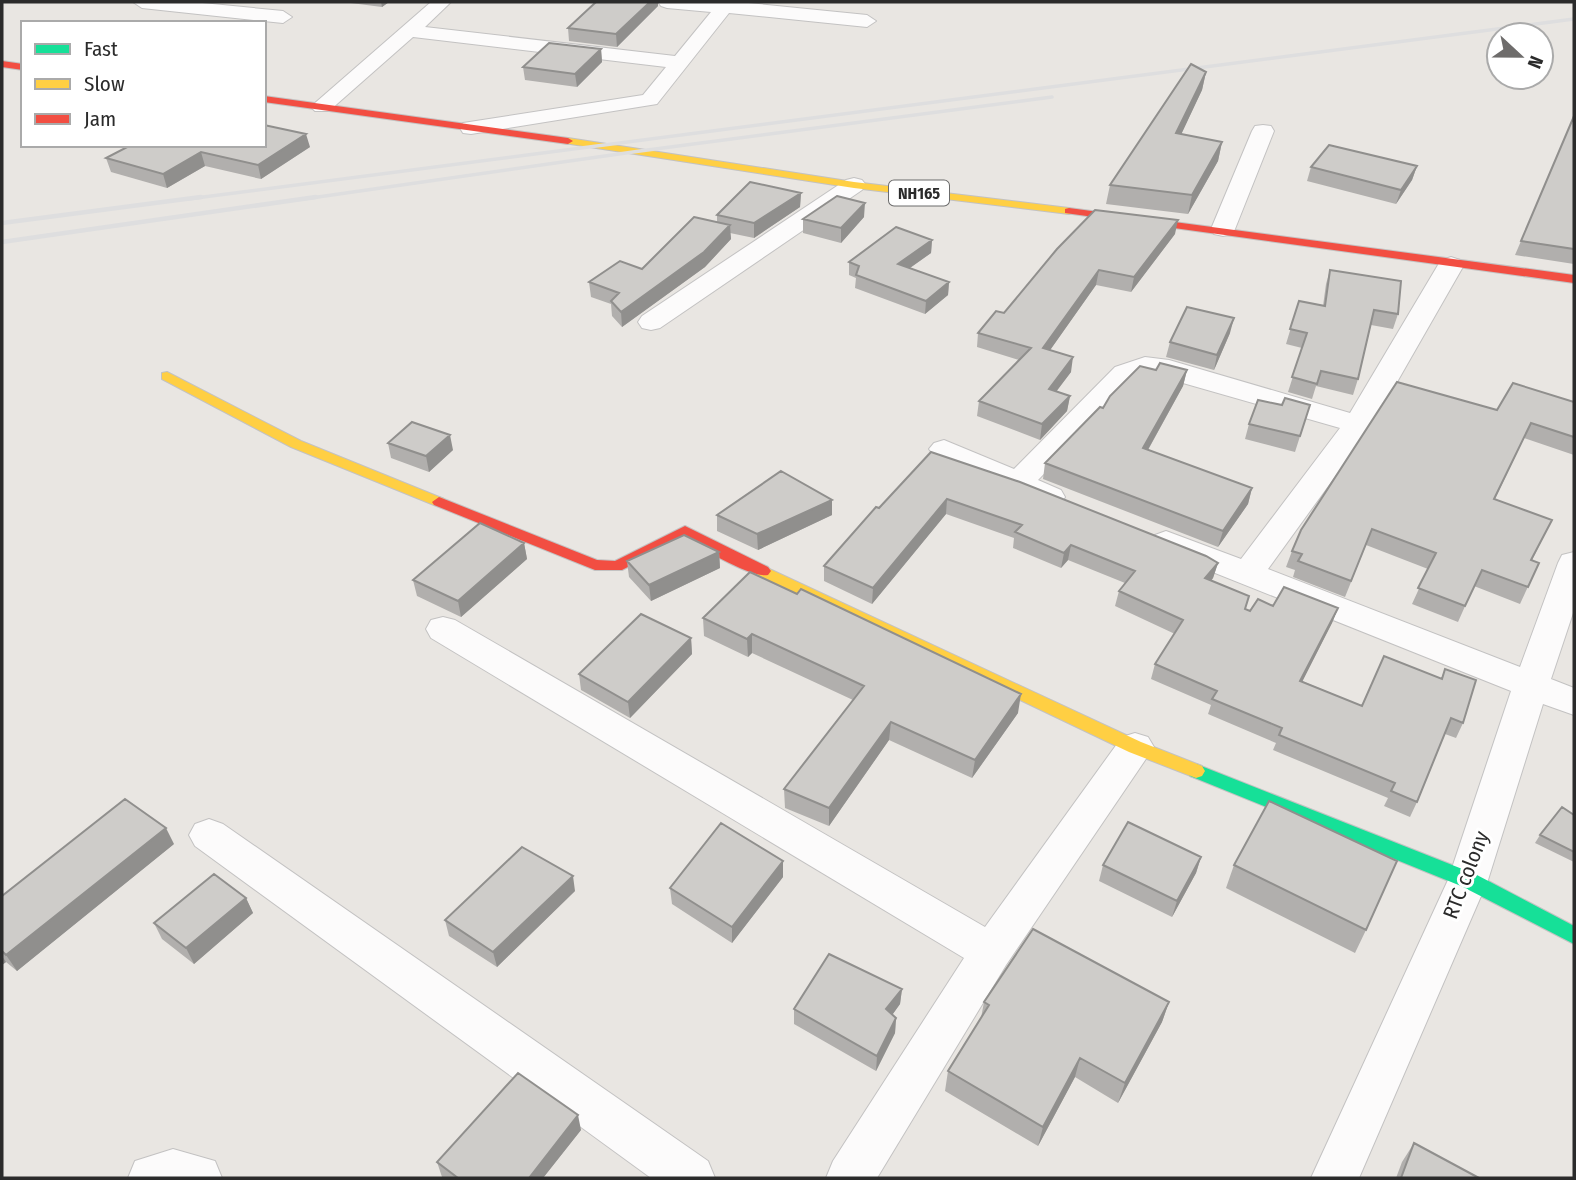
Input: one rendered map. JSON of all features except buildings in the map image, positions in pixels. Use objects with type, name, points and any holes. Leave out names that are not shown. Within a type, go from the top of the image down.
[{"type":"main road","points":[[2,64],[21,67]]},
{"type":"main road","name":"NH165","points":[[266,99],[853,186],[1223,229],[1451,265],[1574,279]]},
{"type":"main road","points":[[167,376],[296,444],[595,565],[618,566],[685,531],[705,544],[1136,747],[1468,880],[1574,936]]},
{"type":"street","points":[[142,2],[288,13],[266,29]]},
{"type":"street","points":[[322,107],[442,2]]},
{"type":"street","points":[[667,2],[727,5],[867,21]]},
{"type":"street","points":[[471,128],[650,100],[727,5]]},
{"type":"street","points":[[409,31],[680,64]]},
{"type":"street","points":[[1223,229],[1263,131]]},
{"type":"street","points":[[652,322],[853,186]]},
{"type":"street","points":[[1248,573],[1358,424],[1451,265]]},
{"type":"street","points":[[1019,482],[1125,373],[1145,365],[1159,366],[1358,424]]},
{"type":"street","points":[[944,449],[1079,508]]},
{"type":"street","points":[[1144,533],[1574,702]]},
{"type":"street","name":"RTC colony","points":[[1335,1178],[1468,880],[1531,684],[1574,564]]},
{"type":"street","points":[[443,629],[991,952]]},
{"type":"street","points":[[850,1178],[991,952],[1136,747]]},
{"type":"street","points":[[209,835],[691,1178]]},
{"type":"street","points":[[152,1178],[173,1173],[198,1178]]},
{"type":"railway","points":[[188,199],[1574,19]]},
{"type":"railway","points":[[304,199],[640,151],[1052,97]]},
{"type":"railway","points":[[2,223],[201,197]]},
{"type":"railway","points":[[2,242],[316,197]]},
{"type":"traffic: fast","points":[[1196,771],[1468,880],[1574,936]]},
{"type":"traffic: slow","points":[[568,141],[854,185],[1069,211]]},
{"type":"traffic: slow","points":[[167,376],[296,444],[439,502]]},
{"type":"traffic: slow","points":[[763,571],[1135,747],[1196,771]]},
{"type":"traffic: jam","points":[[2,64],[21,67]]},
{"type":"traffic: jam","points":[[266,99],[568,141]]},
{"type":"traffic: jam","points":[[1069,211],[1574,279]]},
{"type":"traffic: jam","points":[[439,502],[595,565],[617,566],[685,531],[705,544],[763,571]]}]
